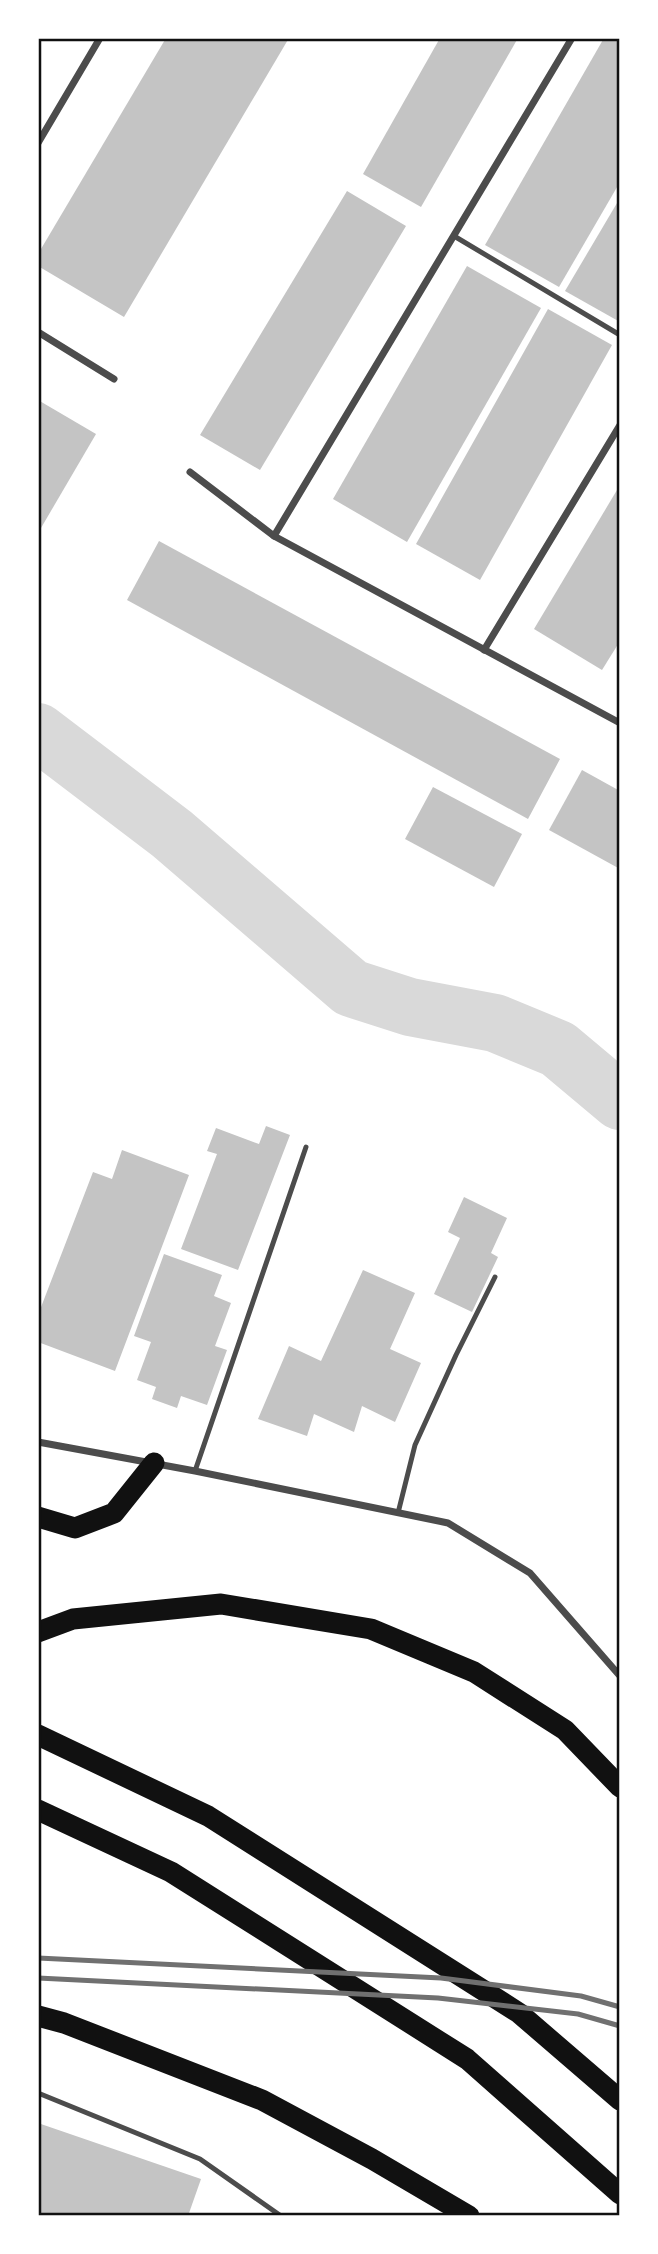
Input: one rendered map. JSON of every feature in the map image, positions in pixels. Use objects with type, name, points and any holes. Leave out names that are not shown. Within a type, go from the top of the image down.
[{"type":"highway","points":[[38,1517],[75,1528],[114,1513],[154,1463]]},
{"type":"highway","points":[[38,1632],[73,1619],[221,1604],[371,1629],[474,1672],[565,1730],[620,1787]]},
{"type":"highway","points":[[38,1735],[208,1816],[519,2013],[620,2100]]},
{"type":"highway","points":[[38,1810],[171,1872],[467,2059],[620,2194]]},
{"type":"highway","points":[[38,2016],[64,2023],[262,2100],[372,2159],[469,2216]]},
{"type":"street","points":[[38,143],[100,38]]},
{"type":"street","points":[[274,536],[572,38]]},
{"type":"street","points":[[38,332],[114,379]]},
{"type":"street","points":[[484,650],[620,425]]},
{"type":"street","points":[[190,472],[274,536],[620,723]]},
{"type":"street","points":[[38,1442],[448,1523],[530,1573],[620,1676]]},
{"type":"lane","points":[[454,236],[620,335]]},
{"type":"lane","points":[[195,1471],[306,1147]]},
{"type":"lane","points":[[398,1513],[415,1445],[495,1277]]},
{"type":"lane","points":[[38,2093],[200,2159],[281,2216]]},
{"type":"building","points":[[166,38],[289,38],[124,317],[38,266],[38,254]]},
{"type":"building","points":[[440,38],[518,38],[421,207],[363,174]]},
{"type":"building","points":[[604,38],[620,38],[620,182],[559,287],[485,245]]},
{"type":"building","points":[[347,191],[406,226],[260,470],[200,435]]},
{"type":"building","points":[[620,198],[620,322],[565,291]]},
{"type":"building","points":[[467,266],[541,308],[407,542],[333,499]]},
{"type":"building","points":[[548,309],[612,345],[480,580],[416,544]]},
{"type":"building","points":[[38,400],[96,434],[41,528],[38,526]]},
{"type":"building","points":[[620,485],[620,641],[602,670],[534,629]]},
{"type":"building","points":[[159,541],[560,759],[528,819],[127,600]]},
{"type":"building","points":[[582,770],[620,791],[620,869],[549,830]]},
{"type":"building","points":[[433,787],[522,834],[494,887],[405,839]]},
{"type":"building","points":[[266,1126],[290,1135],[238,1270],[181,1249],[217,1154],[207,1151],[216,1128],[259,1144]]},
{"type":"building","points":[[122,1150],[189,1175],[115,1371],[38,1342],[38,1315],[93,1172],[112,1179]]},
{"type":"building","points":[[464,1197],[507,1218],[491,1253],[498,1257],[472,1312],[434,1294],[460,1238],[448,1232]]},
{"type":"building","points":[[164,1254],[222,1275],[214,1296],[231,1303],[215,1346],[227,1350],[207,1405],[181,1396],[177,1408],[152,1399],[156,1387],[137,1380],[151,1342],[134,1336]]},
{"type":"building","points":[[363,1270],[415,1293],[390,1349],[421,1363],[395,1422],[362,1406],[354,1432],[314,1414],[307,1436],[258,1419],[289,1346],[321,1361]]},
{"type":"building","points":[[38,2123],[201,2179],[188,2216],[38,2216]]},
{"type":"waterway","points":[[38,732],[172,834],[351,988],[410,1007],[495,1023],[558,1049],[620,1101]]},
{"type":"railway","points":[[38,1958],[441,1978],[581,1996],[620,2007]]},
{"type":"railway","points":[[38,1978],[438,1998],[578,2014],[620,2026]]}]
